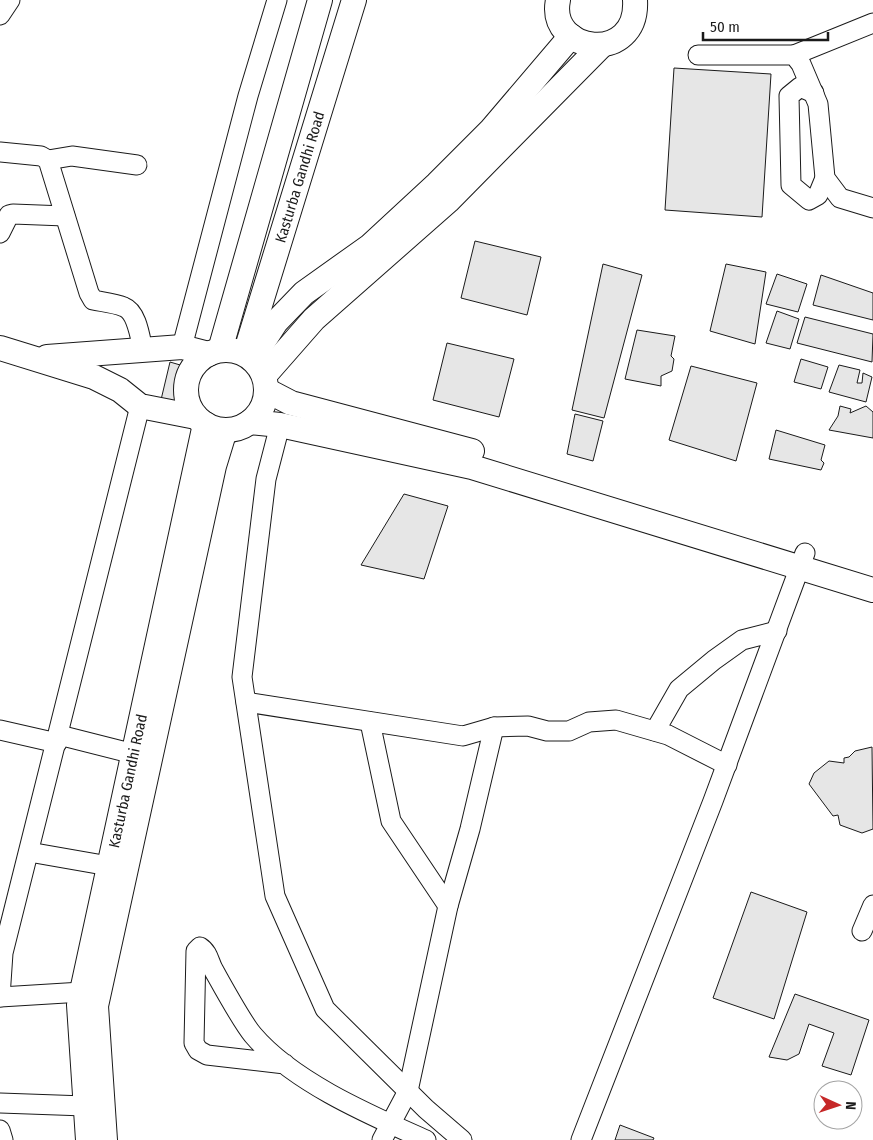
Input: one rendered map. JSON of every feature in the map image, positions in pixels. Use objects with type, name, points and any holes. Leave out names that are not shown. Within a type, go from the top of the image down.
[{"type":"main road","name":"Kasturba Gandhi Road","points":[[215,352],[320,0]]},
{"type":"main road","name":"Kasturba Gandhi Road","points":[[257,370],[354,0]]},
{"type":"main road","points":[[558,0],[559,18],[564,29],[584,44],[602,45],[618,40],[634,11],[654,0]]},
{"type":"main road","points":[[0,348],[94,377],[120,390],[140,406],[209,424],[238,428],[250,422],[259,414],[264,402],[257,370],[276,322],[304,293],[370,246],[437,184],[491,130],[571,36]]},
{"type":"main road","points":[[257,370],[280,355],[314,319],[448,201],[602,45]]},
{"type":"main road","points":[[36,358],[182,347],[215,352],[230,350],[257,370],[290,402],[476,452],[803,560],[873,590]]},
{"type":"main road","points":[[209,424],[190,407],[186,395],[187,382],[191,371],[198,361],[215,352]]},
{"type":"main road","points":[[250,422],[280,425],[472,467],[803,560],[873,574]]},
{"type":"main road","name":"Kasturba Gandhi Road","points":[[88,1140],[79,1005],[209,424]]},
{"type":"main road","name":"Kasturba Gandhi Road","points":[[105,1140],[96,1006],[214,466],[209,424]]},
{"type":"street","points":[[0,15],[10,0]]},
{"type":"street","points":[[182,347],[248,96],[277,0]]},
{"type":"street","points":[[698,55],[794,55],[873,23]]},
{"type":"street","points":[[794,55],[814,93],[818,104],[825,178],[818,195],[808,200],[800,195],[791,185],[789,96],[800,87],[814,93]]},
{"type":"street","points":[[0,152],[41,156],[48,160],[72,156],[137,166]]},
{"type":"street","points":[[48,160],[89,293],[93,300],[125,307],[130,311],[137,326],[143,350]]},
{"type":"street","points":[[825,178],[840,198],[873,208]]},
{"type":"street","points":[[0,234],[9,215],[65,216]]},
{"type":"street","points":[[82,992],[0,997],[3,941],[6,912],[29,852],[140,406]]},
{"type":"street","points":[[280,425],[264,499],[242,677],[275,896],[325,1009],[408,1091],[462,1140]]},
{"type":"street","points":[[581,1140],[727,765],[803,560]]},
{"type":"street","points":[[655,731],[679,689],[714,660],[742,640],[777,631]]},
{"type":"street","points":[[246,702],[463,736],[494,727],[528,726],[547,732],[569,731],[589,722],[616,720],[668,735],[727,765]]},
{"type":"street","points":[[370,722],[391,820],[448,906]]},
{"type":"street","points":[[386,1133],[408,1091],[448,906],[470,829],[494,727]]},
{"type":"street","points":[[0,730],[134,754]]},
{"type":"street","points":[[29,852],[109,866]]},
{"type":"street","points":[[862,931],[873,905]]},
{"type":"street","points":[[285,1064],[207,1055],[198,1050],[194,1043],[196,951],[200,947],[205,950],[213,969],[252,1034],[285,1064],[338,1098],[366,1110],[386,1133],[426,1140]]},
{"type":"street","points":[[0,1103],[85,1106]]},
{"type":"street","points":[[0,1130],[2,1140]]},
{"type":"building","points":[[674,68],[771,74],[762,217],[665,210]]},
{"type":"building","points":[[475,241],[541,257],[527,315],[461,298]]},
{"type":"building","points":[[603,264],[642,275],[604,418],[572,410]]},
{"type":"building","points":[[726,264],[766,272],[755,344],[710,331]]},
{"type":"building","points":[[777,274],[807,284],[798,312],[766,304]]},
{"type":"building","points":[[821,275],[873,293],[873,320],[813,305]]},
{"type":"building","points":[[777,311],[799,319],[790,349],[766,343]]},
{"type":"building","points":[[805,317],[873,334],[872,362],[797,343]]},
{"type":"building","points":[[637,330],[675,336],[671,356],[674,359],[672,371],[661,376],[661,386],[625,379]]},
{"type":"building","points":[[447,343],[514,359],[499,417],[433,400]]},
{"type":"building","points":[[801,359],[828,367],[821,389],[794,382]]},
{"type":"building","points":[[170,362],[187,367],[177,408],[160,404]]},
{"type":"building","points":[[839,365],[860,370],[857,383],[862,383],[863,373],[872,377],[866,402],[829,392]]},
{"type":"building","points":[[691,366],[757,383],[736,461],[669,440]]},
{"type":"building","points":[[840,406],[851,409],[850,413],[866,406],[873,412],[873,438],[829,430],[838,416]]},
{"type":"building","points":[[575,414],[603,421],[593,461],[567,454]]},
{"type":"building","points":[[776,430],[825,445],[821,460],[824,463],[821,470],[769,459]]},
{"type":"building","points":[[404,494],[448,506],[424,579],[361,565]]},
{"type":"building","points":[[872,747],[873,829],[862,833],[840,825],[838,815],[833,816],[809,784],[814,773],[829,761],[844,763],[844,758],[849,757],[855,751]]},
{"type":"building","points":[[751,892],[807,912],[774,1019],[713,998]]},
{"type":"building","points":[[795,994],[869,1020],[851,1075],[822,1066],[834,1033],[809,1024],[799,1054],[787,1060],[769,1057]]},
{"type":"building","points":[[620,1125],[654,1138],[653,1140],[615,1140]]}]
